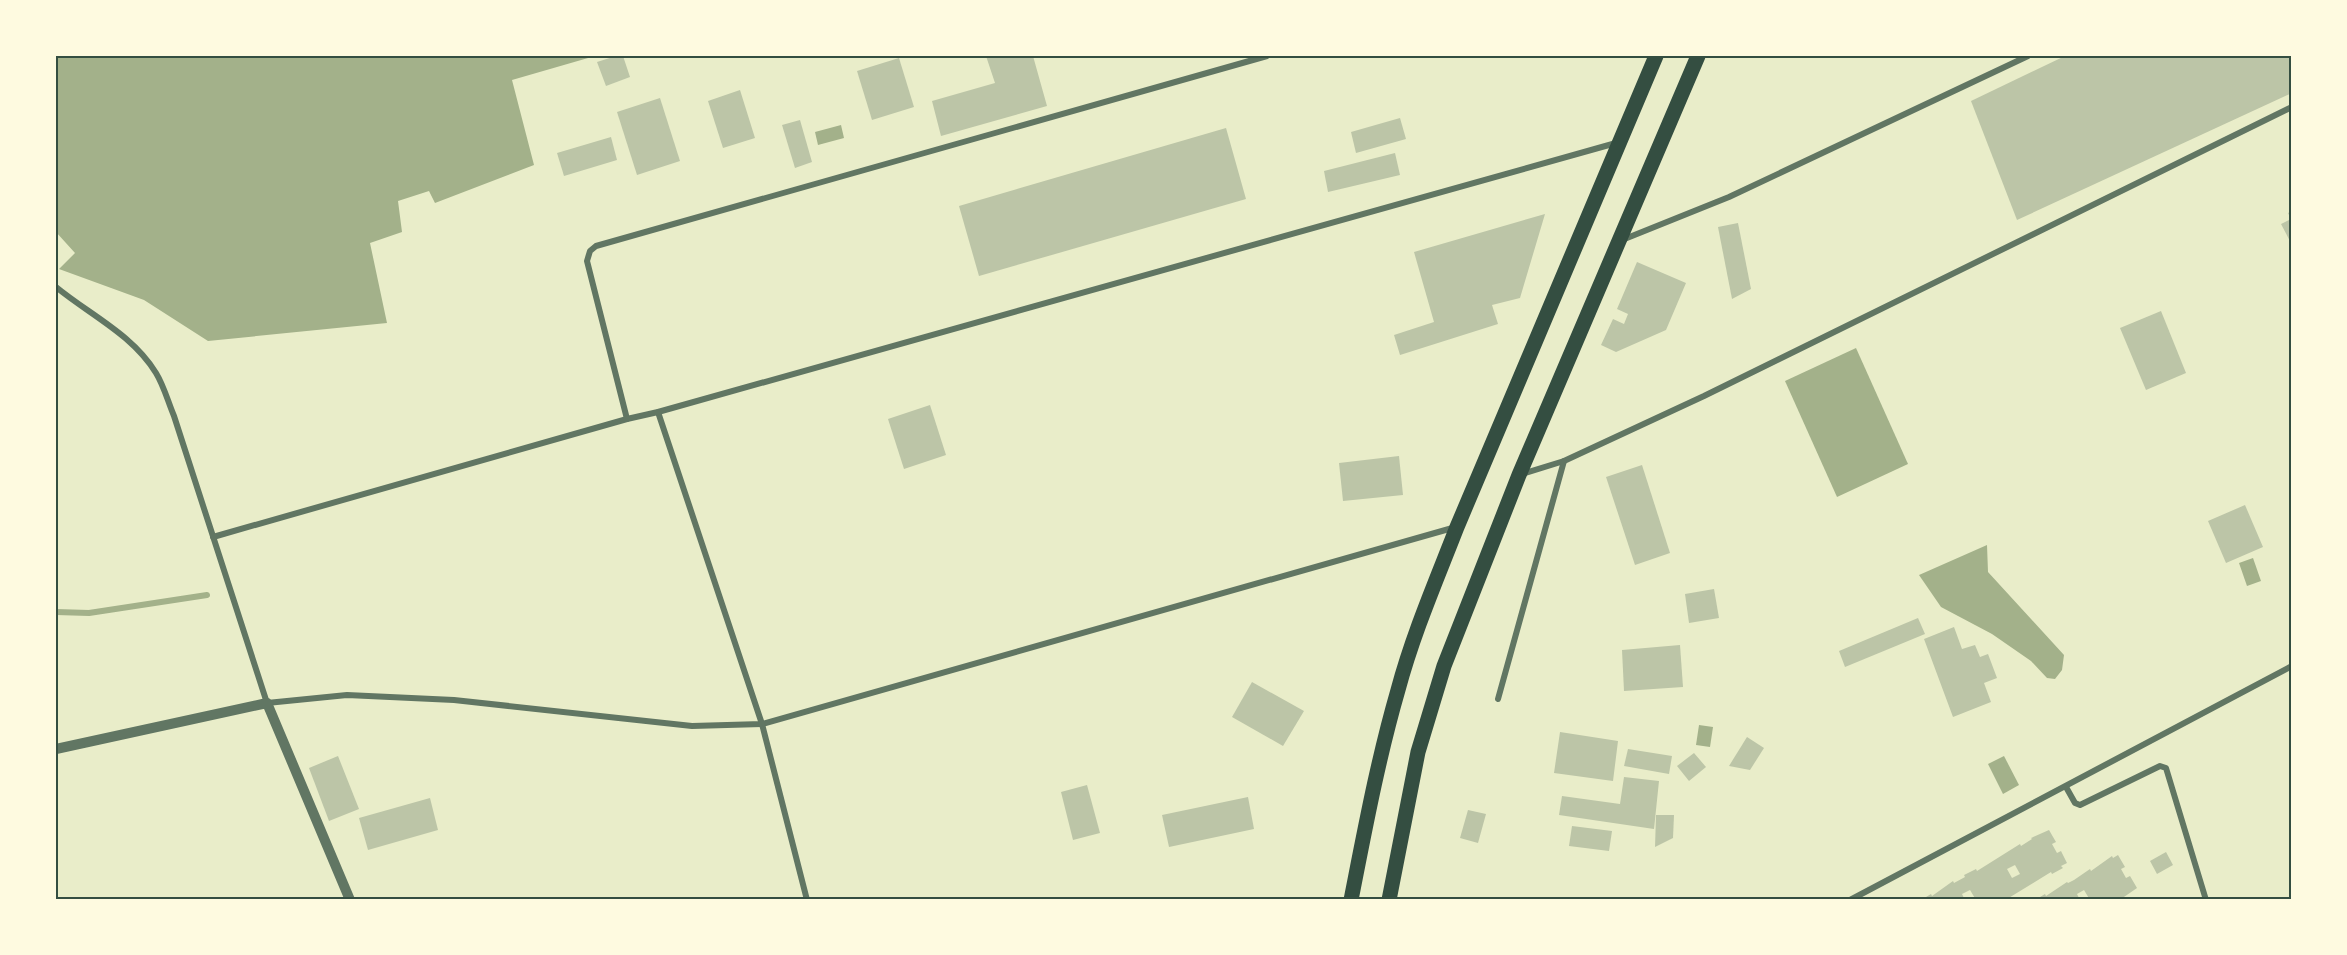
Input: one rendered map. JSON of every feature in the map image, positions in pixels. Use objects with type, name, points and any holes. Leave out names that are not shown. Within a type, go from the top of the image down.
[{"type":"main road","points":[[1351,900],[1375,778],[1398,688],[1426,606],[1457,527],[1656,56]]},
{"type":"main road","points":[[1389,900],[1418,752],[1468,601],[1519,475],[1698,56]]},
{"type":"street","points":[[627,419],[587,261],[590,251],[596,246],[1267,56]]},
{"type":"street","points":[[1618,241],[1729,197],[2028,56]]},
{"type":"street","points":[[1519,475],[1564,461],[1746,375],[2292,107]]},
{"type":"street","points":[[213,537],[627,419],[1618,143]]},
{"type":"street","points":[[56,287],[116,329],[139,350],[157,374],[174,416],[267,703],[350,900]]},
{"type":"street","points":[[658,412],[762,724],[807,900]]},
{"type":"street","points":[[1498,699],[1564,461]]},
{"type":"street","points":[[56,748],[267,703],[347,695],[453,700],[692,726],[762,724],[1457,527]]},
{"type":"street","points":[[1850,900],[2292,666]]},
{"type":"street","points":[[2066,787],[2075,803],[2080,805],[2160,766],[2166,768],[2206,900]]},
{"type":"shaded area","points":[[56,56],[595,56],[512,80],[534,165],[435,203],[429,191],[398,201],[402,232],[370,243],[387,323],[208,341],[144,300],[59,269],[75,253],[56,232]]},
{"type":"shaded area","points":[[841,125],[844,138],[818,145],[815,132]]},
{"type":"shaded area","points":[[1856,348],[1908,464],[1837,497],[1785,381]]},
{"type":"shaded area","points":[[1987,545],[1988,572],[2064,655],[2062,670],[2055,679],[2047,678],[2031,661],[1992,634],[1941,607],[1919,575]]},
{"type":"shaded area","points":[[2253,558],[2261,581],[2247,586],[2239,563]]},
{"type":"shaded area","points":[[1699,725],[1713,727],[1710,747],[1696,745]]},
{"type":"shaded area","points":[[2004,756],[2019,785],[2003,794],[1988,764]]},
{"type":"building","points":[[623,56],[630,77],[606,86],[597,62]]},
{"type":"building","points":[[986,56],[1033,56],[1047,106],[941,136],[932,101],[995,83]]},
{"type":"building","points":[[2065,56],[2292,56],[2292,93],[2017,220],[1971,101]]},
{"type":"building","points":[[899,58],[914,107],[872,120],[857,71]]},
{"type":"building","points":[[740,90],[755,138],[723,148],[708,101]]},
{"type":"building","points":[[660,98],[680,161],[637,175],[617,112]]},
{"type":"building","points":[[1400,118],[1406,139],[1356,153],[1351,132]]},
{"type":"building","points":[[800,120],[812,162],[795,168],[782,125]]},
{"type":"building","points":[[1226,128],[1246,199],[979,276],[959,206]]},
{"type":"building","points":[[611,137],[617,160],[564,176],[557,153]]},
{"type":"building","points":[[1395,153],[1400,175],[1328,192],[1324,171]]},
{"type":"building","points":[[2292,211],[2292,245],[2281,224],[2291,219],[2288,213]]},
{"type":"building","points":[[1545,214],[1520,298],[1492,305],[1498,324],[1400,355],[1394,335],[1434,322],[1414,252]]},
{"type":"building","points":[[1738,223],[1751,289],[1732,299],[1718,227]]},
{"type":"building","points":[[1637,262],[1686,283],[1666,330],[1616,352],[1601,345],[1613,319],[1624,324],[1628,314],[1617,309]]},
{"type":"building","points":[[2161,311],[2186,373],[2146,390],[2120,328]]},
{"type":"building","points":[[930,405],[946,455],[904,469],[888,419]]},
{"type":"building","points":[[1399,456],[1403,495],[1343,501],[1339,463]]},
{"type":"building","points":[[1642,465],[1670,553],[1635,565],[1606,477]]},
{"type":"building","points":[[2245,505],[2263,547],[2226,563],[2208,521]]},
{"type":"building","points":[[1714,589],[1719,618],[1689,623],[1685,594]]},
{"type":"building","points":[[1918,618],[1925,634],[1845,667],[1839,651]]},
{"type":"building","points":[[1954,627],[1962,649],[1975,645],[1980,657],[1988,654],[1997,678],[1984,683],[1991,702],[1953,717],[1924,639]]},
{"type":"building","points":[[1680,645],[1683,687],[1624,691],[1622,650]]},
{"type":"building","points":[[1252,682],[1304,711],[1283,746],[1232,717]]},
{"type":"building","points":[[1560,732],[1618,741],[1613,781],[1554,773]]},
{"type":"building","points":[[1747,737],[1764,748],[1750,770],[1729,766]]},
{"type":"building","points":[[1628,749],[1672,756],[1669,774],[1624,766]]},
{"type":"building","points":[[1694,753],[1706,767],[1689,781],[1677,766]]},
{"type":"building","points":[[338,756],[359,809],[329,821],[309,768]]},
{"type":"building","points":[[1624,777],[1659,781],[1654,829],[1559,815],[1562,796],[1620,804]]},
{"type":"building","points":[[1087,785],[1100,833],[1073,840],[1061,792]]},
{"type":"building","points":[[1248,797],[1254,829],[1169,847],[1162,815]]},
{"type":"building","points":[[430,798],[438,830],[368,850],[359,818]]},
{"type":"building","points":[[1468,810],[1486,814],[1478,843],[1460,838]]},
{"type":"building","points":[[1656,815],[1674,815],[1673,838],[1655,847]]},
{"type":"building","points":[[1572,826],[1612,831],[1609,851],[1569,846]]},
{"type":"building","points":[[2049,830],[2056,842],[2052,844],[2057,853],[2061,851],[2067,863],[2061,866],[2063,868],[2052,874],[2051,872],[2007,899],[1976,900],[1970,890],[1962,894],[1965,900],[1921,900],[1931,894],[1932,896],[1953,881],[1954,883],[1965,877],[1964,875],[1976,869],[1977,871],[2031,838]],"holes":[[[2015,865],[2020,874],[2012,878],[2007,869]]]},
{"type":"building","points":[[2166,852],[2173,865],[2157,874],[2150,861]]},
{"type":"building","points":[[2118,855],[2125,867],[2121,869],[2126,878],[2130,876],[2137,888],[2121,899],[2120,897],[2116,900],[2090,900],[2084,890],[2077,894],[2080,900],[2035,900],[2045,894],[2046,896],[2090,869],[2091,871],[2112,856],[2113,858]]},
{"type":"waterway","points":[[56,612],[89,613],[207,595]]}]
